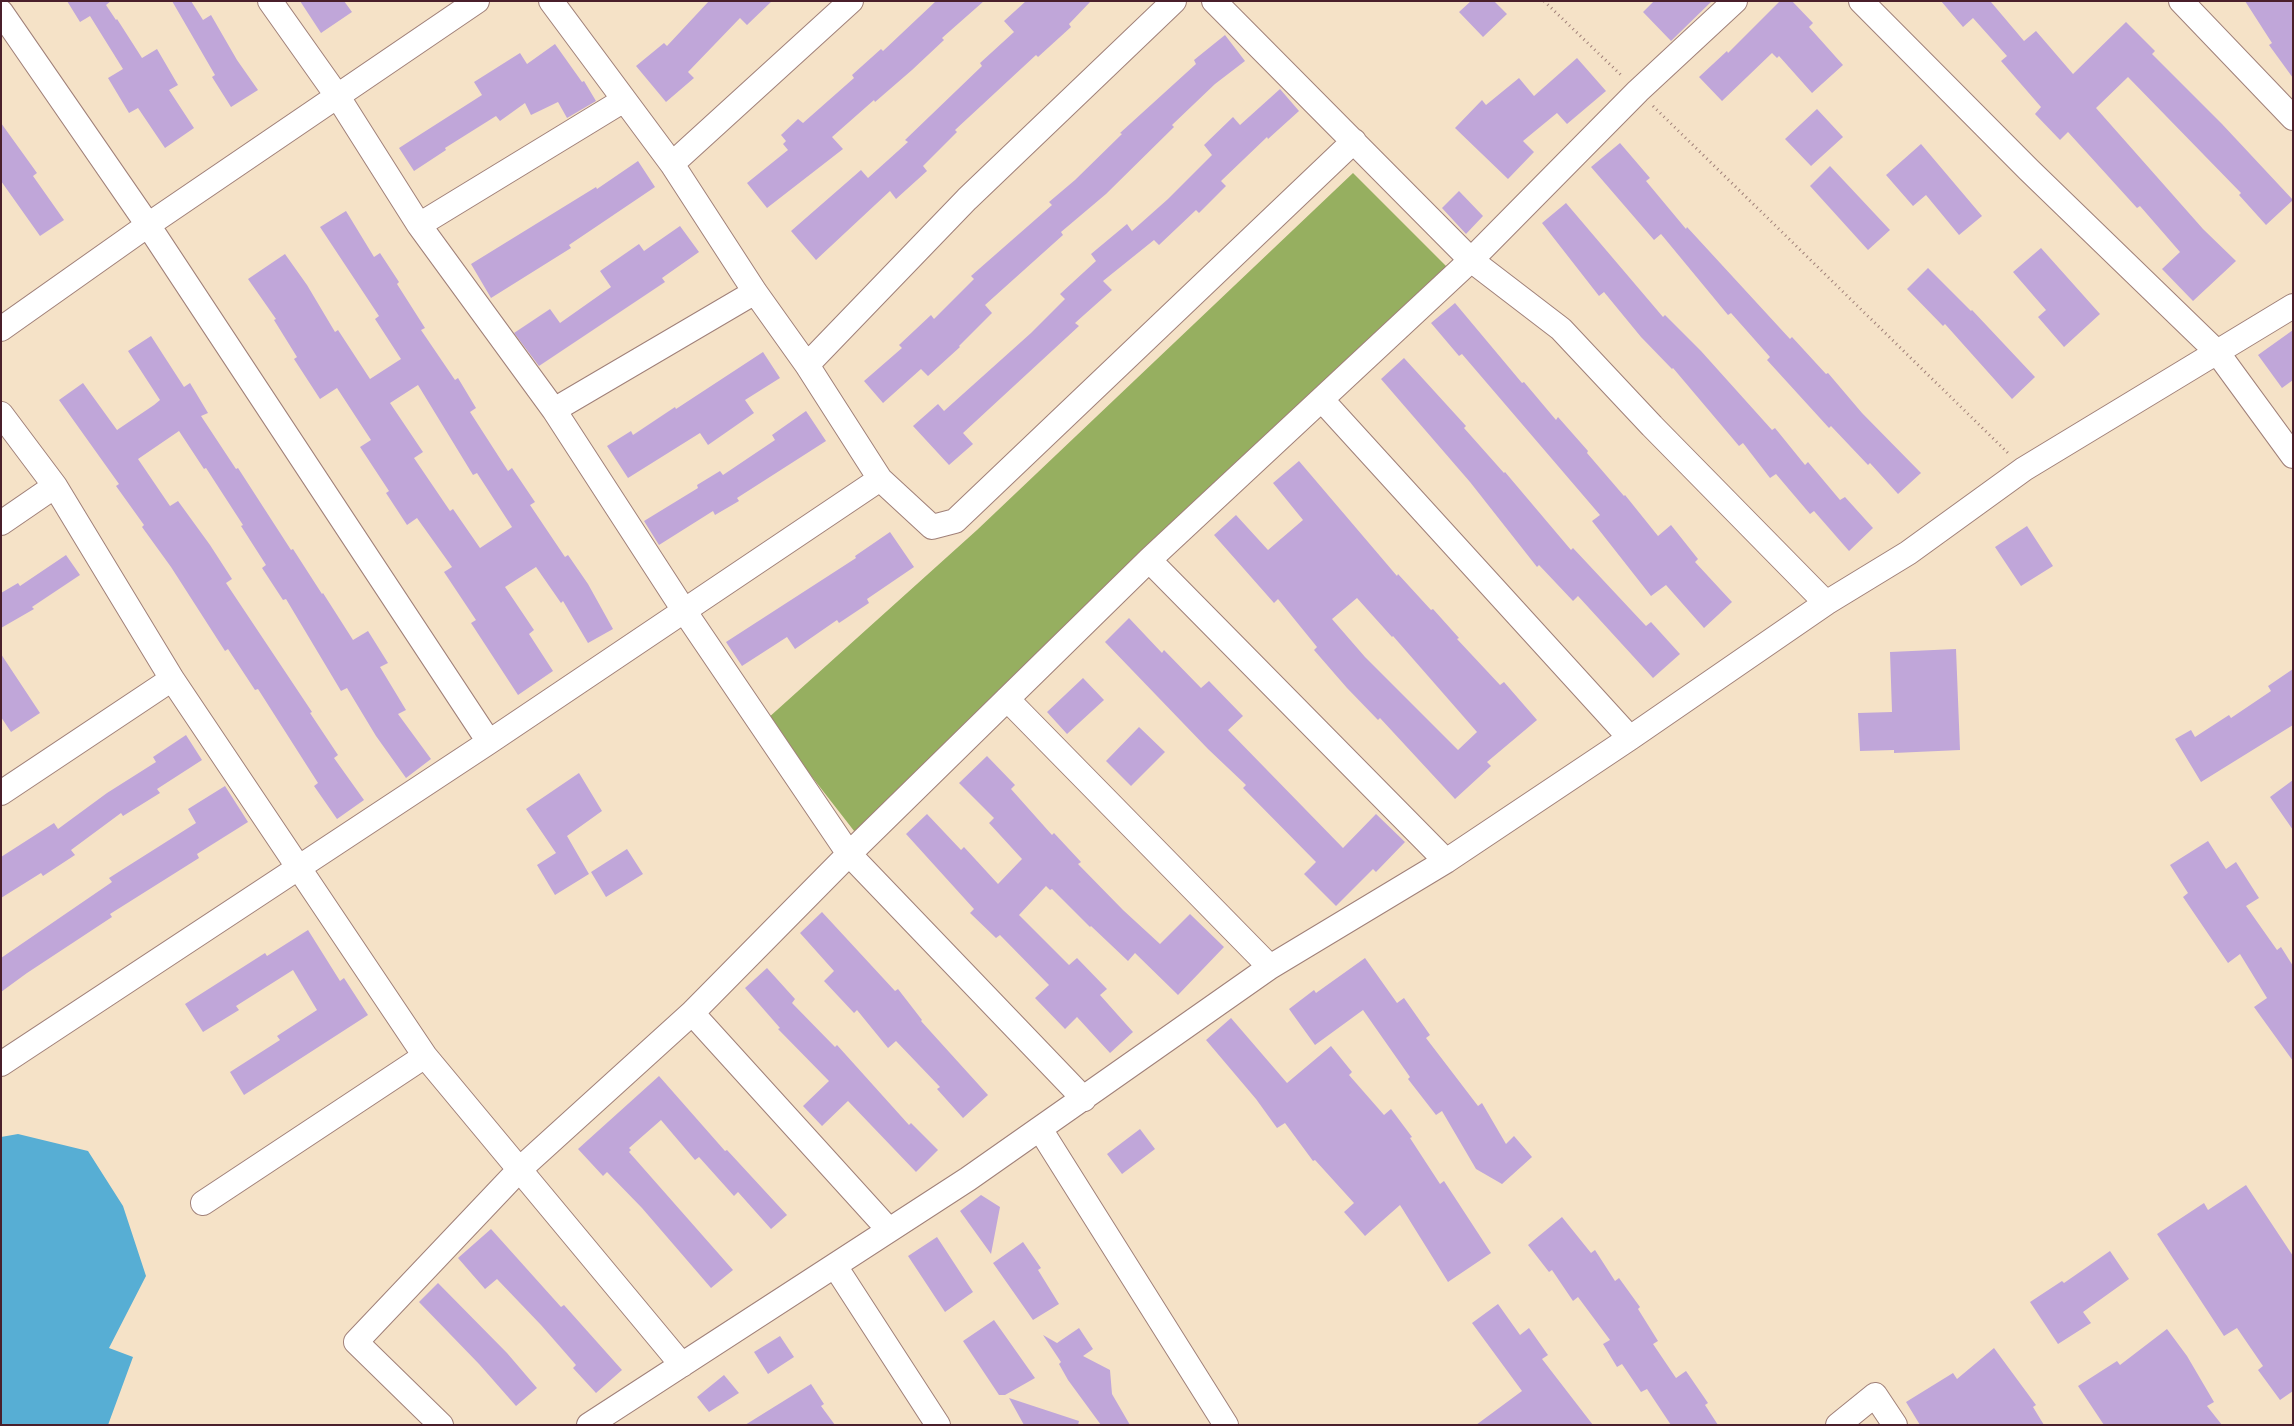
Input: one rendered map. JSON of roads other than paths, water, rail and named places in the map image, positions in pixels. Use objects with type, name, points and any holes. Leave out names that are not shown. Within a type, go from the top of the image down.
[{"type":"street","points":[[270,1],[338,97],[418,225],[554,410],[685,612],[849,854],[1084,1099]]},
{"type":"street","points":[[1,329],[148,225],[477,1]]},
{"type":"street","points":[[551,1],[672,164],[755,292],[807,364],[880,479],[932,527],[955,520],[1354,141]]},
{"type":"street","points":[[672,164],[851,1]]},
{"type":"street","points":[[807,364],[967,199],[1174,1]]},
{"type":"street","points":[[1214,1],[1471,260],[1561,329],[1652,426],[1826,603]]},
{"type":"street","points":[[441,1425],[356,1342],[520,1169],[692,1013],[849,854],[1149,560],[1471,260],[1638,91],[1735,1]]},
{"type":"street","points":[[1861,1],[2029,170],[2217,352],[2293,456]]},
{"type":"street","points":[[2181,1],[2293,118]]},
{"type":"street","points":[[1,12],[148,225],[489,742]]},
{"type":"street","points":[[418,225],[624,100]]},
{"type":"street","points":[[554,410],[755,292]]},
{"type":"street","points":[[589,1425],[619,1417],[682,1365],[968,1180],[1270,967],[1446,861],[1630,738],[1826,603],[1908,552],[2024,469],[2293,306]]},
{"type":"street","points":[[1322,400],[1630,738]]},
{"type":"street","points":[[1,414],[55,486],[172,679],[425,1056],[682,1365]]},
{"type":"street","points":[[1,1064],[299,869],[685,612],[880,479]]},
{"type":"street","points":[[1,522],[55,486]]},
{"type":"street","points":[[1149,560],[1446,861]]},
{"type":"street","points":[[1,793],[172,679]]},
{"type":"street","points":[[1006,699],[1270,967]]},
{"type":"street","points":[[692,1013],[889,1230]]},
{"type":"street","points":[[203,1203],[425,1056]]},
{"type":"street","points":[[1040,1129],[1226,1425]]},
{"type":"street","points":[[835,1266],[938,1425]]},
{"type":"street","points":[[1838,1425],[1875,1395],[1895,1425]]},
{"type":"water","points":[[18,1134],[88,1151],[123,1206],[146,1276],[109,1348],[133,1357],[108,1425],[1,1425],[1,1137]]}]
